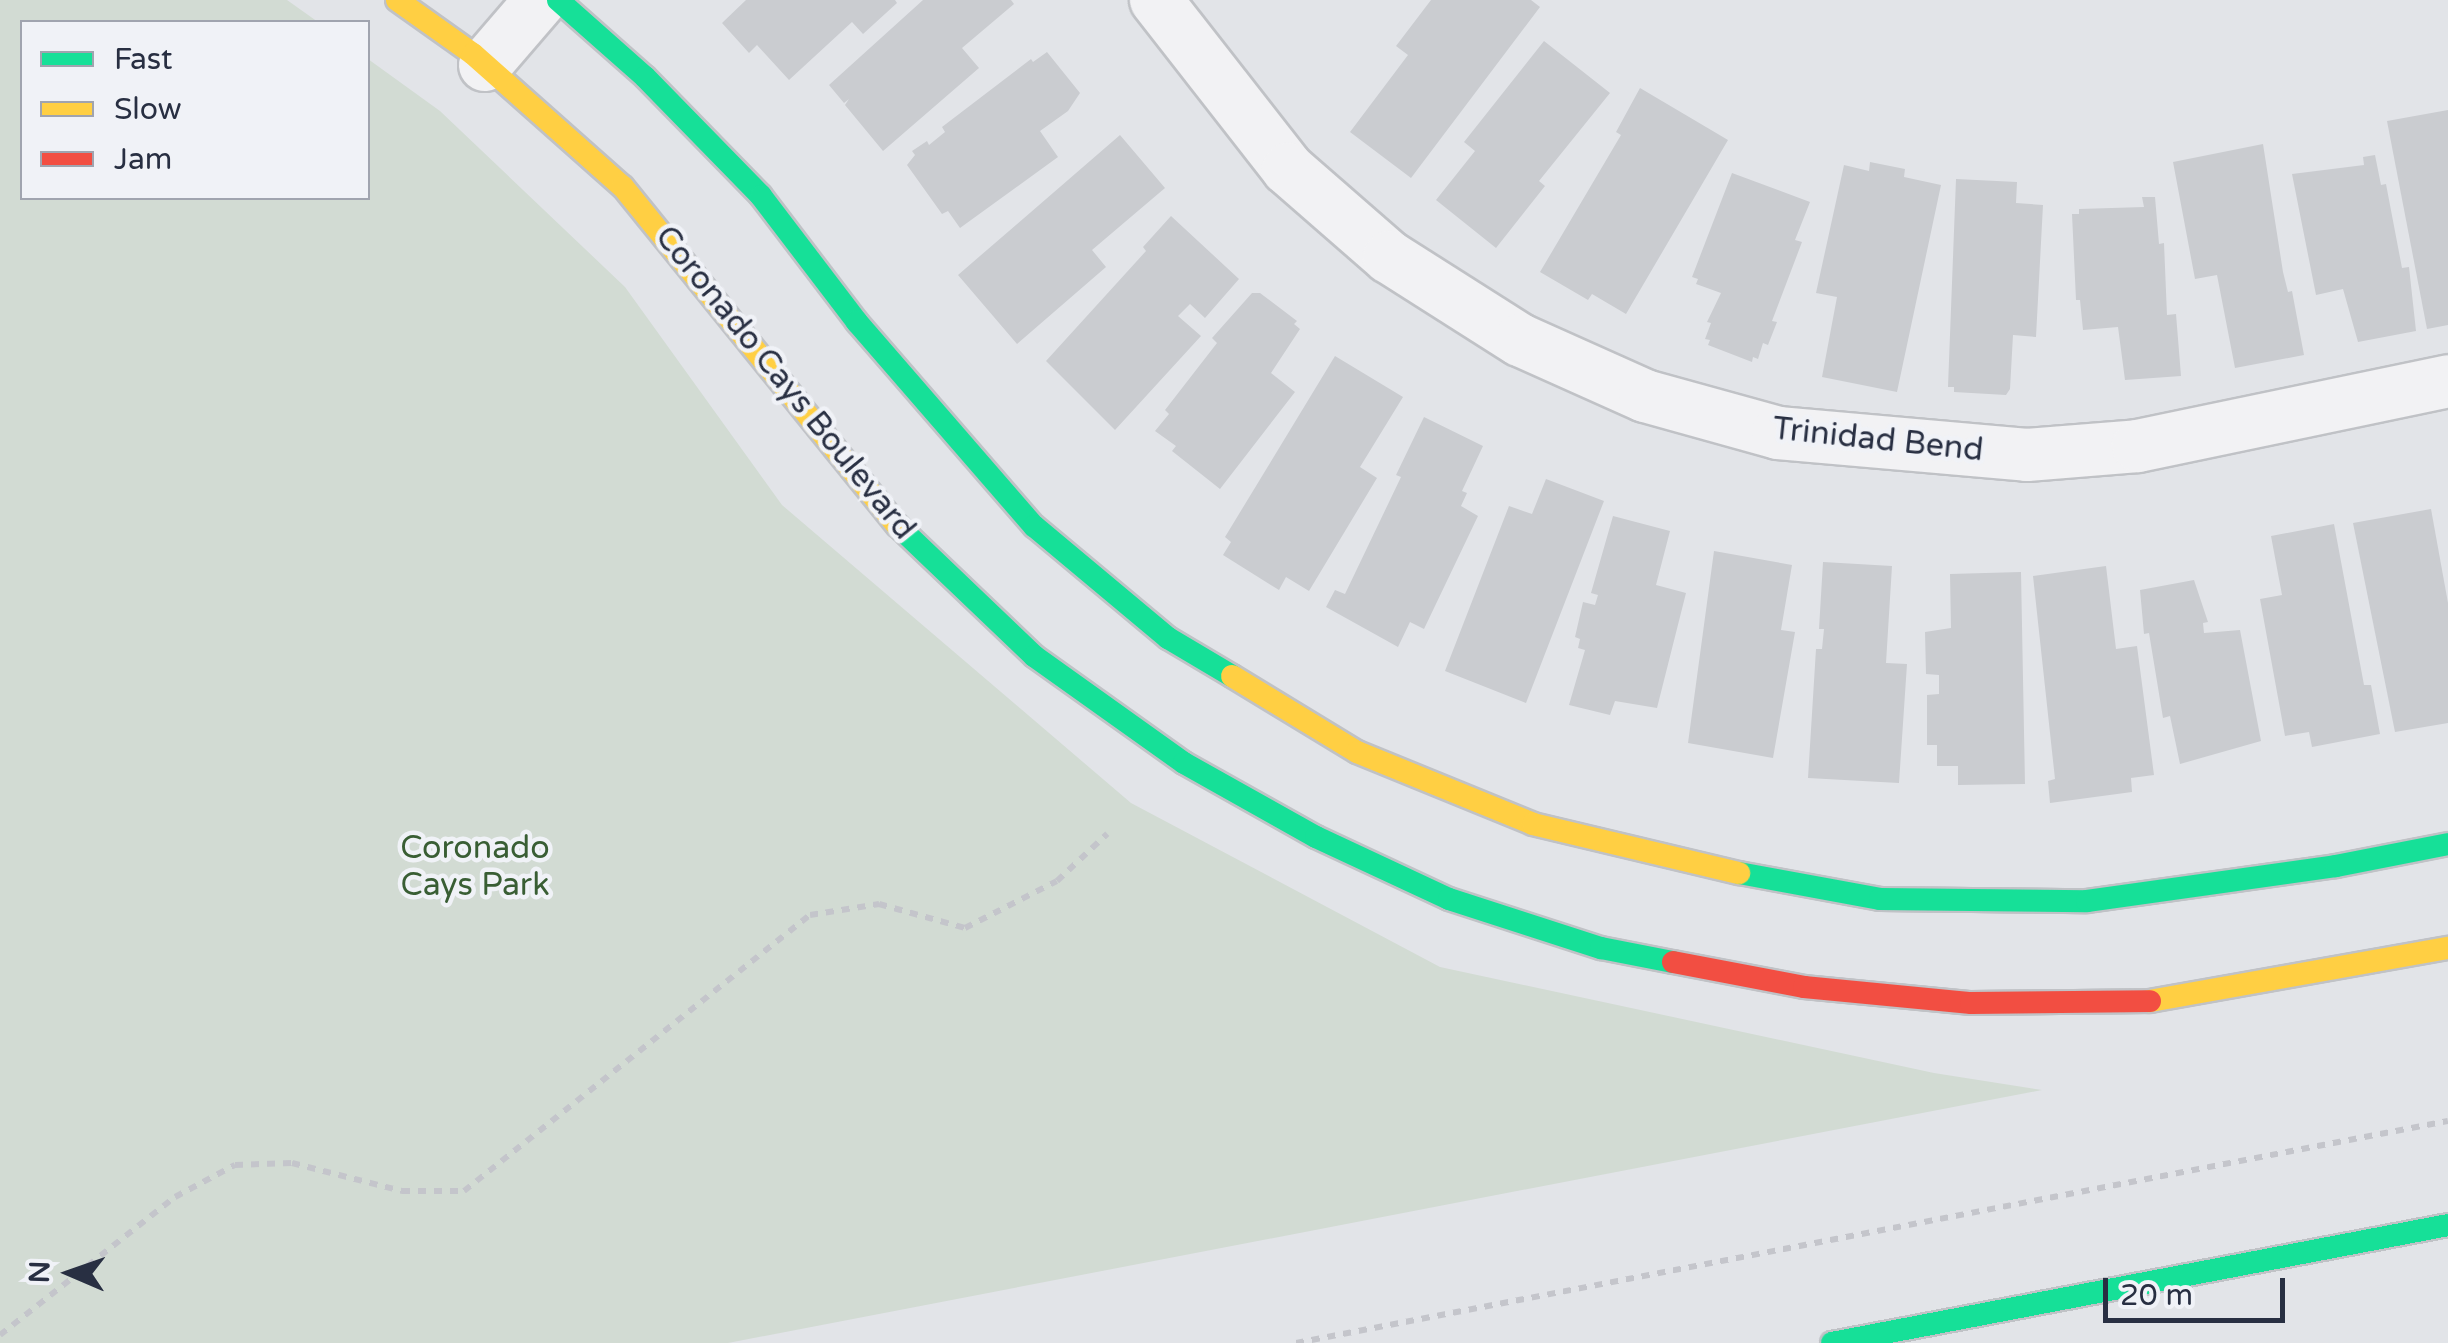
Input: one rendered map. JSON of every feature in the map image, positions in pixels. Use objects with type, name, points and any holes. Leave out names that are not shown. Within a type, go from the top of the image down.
[{"type":"main road","name":"Coronado Cays Boulevard","points":[[397,0],[486,65],[623,187],[878,507],[1034,656],[1184,762],[1316,837],[1449,899],[1601,948],[1804,987],[1971,1003],[2149,1001],[2448,948]]},
{"type":"main road","points":[[558,0],[645,77],[761,196],[857,322],[1034,526],[1168,638],[1358,752],[1533,824],[1681,862],[1880,899],[2087,900],[2336,866],[2448,844]]},
{"type":"main road","points":[[1832,1343],[2448,1225]]},
{"type":"street","points":[[486,65],[541,0]]},
{"type":"street","name":"Trinidad Bend","points":[[1156,0],[1288,169],[1389,257],[1520,340],[1645,396],[1778,433],[2027,455],[2138,446],[2448,381]]},
{"type":"path","points":[[0,1335],[175,1197],[235,1165],[292,1162],[402,1191],[464,1191],[810,915],[879,904],[965,928],[1057,881],[1107,834]]},
{"type":"path","points":[[1296,1343],[2448,1121]]},
{"type":"green space","name":"Coronado Cays Park","points":[[0,0],[287,0],[315,20],[20,20],[20,200],[370,200],[370,60],[440,111],[625,287],[782,505],[1131,803],[1440,967],[1934,1073],[2042,1090],[728,1343],[0,1343]]},
{"type":"building","points":[[746,0],[897,3],[863,34],[852,22],[789,80],[757,45],[749,53],[722,23]]},
{"type":"building","points":[[923,0],[1011,0],[1014,4],[962,48],[979,68],[883,151],[845,105],[849,99],[844,103],[829,85]]},
{"type":"building","points":[[1431,0],[1531,0],[1540,7],[1411,178],[1350,132],[1408,55],[1396,46]]},
{"type":"building","points":[[1544,41],[1610,93],[1539,181],[1545,186],[1496,248],[1436,200],[1475,151],[1464,142]]},
{"type":"building","points":[[1047,52],[1080,93],[1068,111],[1040,131],[1058,157],[960,228],[948,211],[942,214],[907,165],[915,155],[912,151],[927,141],[929,145],[945,132],[942,127],[1031,59],[1033,62]]},
{"type":"building","points":[[1640,88],[1728,140],[1626,314],[1592,294],[1588,300],[1540,272],[1621,135],[1616,132]]},
{"type":"building","points":[[2448,110],[2448,325],[2427,329],[2387,121]]},
{"type":"building","points":[[1120,135],[1165,188],[1092,250],[1106,267],[1017,344],[958,275]]},
{"type":"building","points":[[2263,144],[2283,272],[2288,292],[2292,291],[2304,355],[2235,368],[2217,275],[2195,279],[2173,162]]},
{"type":"building","points":[[2375,155],[2381,185],[2386,184],[2402,268],[2409,267],[2416,331],[2358,342],[2343,289],[2316,295],[2292,174],[2364,165],[2363,157]]},
{"type":"building","points":[[1870,162],[1905,169],[1904,177],[1941,185],[1897,392],[1822,377],[1837,297],[1816,293],[1844,165],[1869,171]]},
{"type":"building","points":[[1732,173],[1810,202],[1795,240],[1802,242],[1772,321],[1777,322],[1768,345],[1763,343],[1758,359],[1753,357],[1752,362],[1708,345],[1710,340],[1705,339],[1711,323],[1707,322],[1721,293],[1696,284],[1698,279],[1692,277]]},
{"type":"building","points":[[1956,179],[2017,182],[2016,203],[2043,205],[2036,337],[2013,335],[2010,389],[2006,395],[1954,392],[1954,387],[1948,387]]},
{"type":"building","points":[[2142,197],[2155,197],[2159,244],[2164,243],[2167,315],[2176,314],[2181,376],[2125,380],[2118,327],[2083,330],[2080,300],[2076,300],[2072,214],[2079,214],[2079,209],[2144,207]]},
{"type":"building","points":[[1171,216],[1239,279],[1205,318],[1190,304],[1178,316],[1201,336],[1115,430],[1046,361],[1146,251],[1143,247]]},
{"type":"building","points":[[1252,293],[1260,293],[1297,321],[1294,324],[1300,329],[1271,373],[1295,392],[1220,489],[1172,451],[1176,446],[1155,431],[1169,414],[1165,410],[1217,343],[1212,338]]},
{"type":"building","points":[[1335,356],[1403,397],[1360,467],[1377,478],[1309,591],[1286,577],[1279,590],[1223,555],[1231,542],[1225,537]]},
{"type":"building","points":[[1424,417],[1483,446],[1462,491],[1467,493],[1461,506],[1478,516],[1424,629],[1410,622],[1398,647],[1326,607],[1335,590],[1345,594],[1401,477],[1396,475]]},
{"type":"building","points":[[1546,479],[1604,501],[1526,703],[1445,671],[1509,506],[1532,514]]},
{"type":"building","points":[[2431,509],[2448,603],[2448,723],[2395,732],[2353,523]]},
{"type":"building","points":[[1613,516],[1670,531],[1656,585],[1686,593],[1657,708],[1615,701],[1610,715],[1569,705],[1585,650],[1578,648],[1580,639],[1575,637],[1583,602],[1595,605],[1598,595],[1591,593]]},
{"type":"building","points":[[2334,524],[2364,685],[2371,685],[2380,734],[2312,747],[2309,732],[2285,736],[2260,599],[2282,595],[2271,536]]},
{"type":"building","points":[[1714,551],[1792,565],[1781,630],[1795,632],[1773,758],[1688,743]]},
{"type":"building","points":[[1823,562],[1892,566],[1886,663],[1907,664],[1899,783],[1808,778],[1816,649],[1822,649],[1824,629],[1819,629]]},
{"type":"building","points":[[2106,566],[2116,649],[2137,646],[2154,775],[2131,778],[2132,792],[2050,803],[2048,781],[2055,779],[2033,576]]},
{"type":"building","points":[[2021,572],[2025,784],[1958,785],[1958,766],[1937,766],[1937,745],[1927,745],[1927,695],[1939,694],[1939,675],[1926,674],[1925,632],[1951,628],[1950,574]]},
{"type":"building","points":[[2194,580],[2208,622],[2203,623],[2204,633],[2240,630],[2261,741],[2180,764],[2170,716],[2163,718],[2149,633],[2144,634],[2140,590]]},
{"type":"traffic: fast","points":[[558,0],[645,77],[761,196],[857,322],[1034,526],[1168,638],[1232,676]]},
{"type":"traffic: fast","points":[[897,525],[1034,656],[1184,763],[1316,837],[1449,899],[1601,948],[1673,962]]},
{"type":"traffic: fast","points":[[1739,873],[1880,899],[2087,901],[2336,866],[2448,844]]},
{"type":"traffic: fast","points":[[1832,1343],[2448,1225]]},
{"type":"traffic: slow","points":[[397,0],[473,54],[623,187],[897,525]]},
{"type":"traffic: slow","points":[[1232,676],[1357,752],[1533,824],[1739,873]]},
{"type":"traffic: slow","points":[[2150,1001],[2448,948]]},
{"type":"traffic: jam","points":[[1673,962],[1804,987],[1971,1003],[2150,1001]]}]
